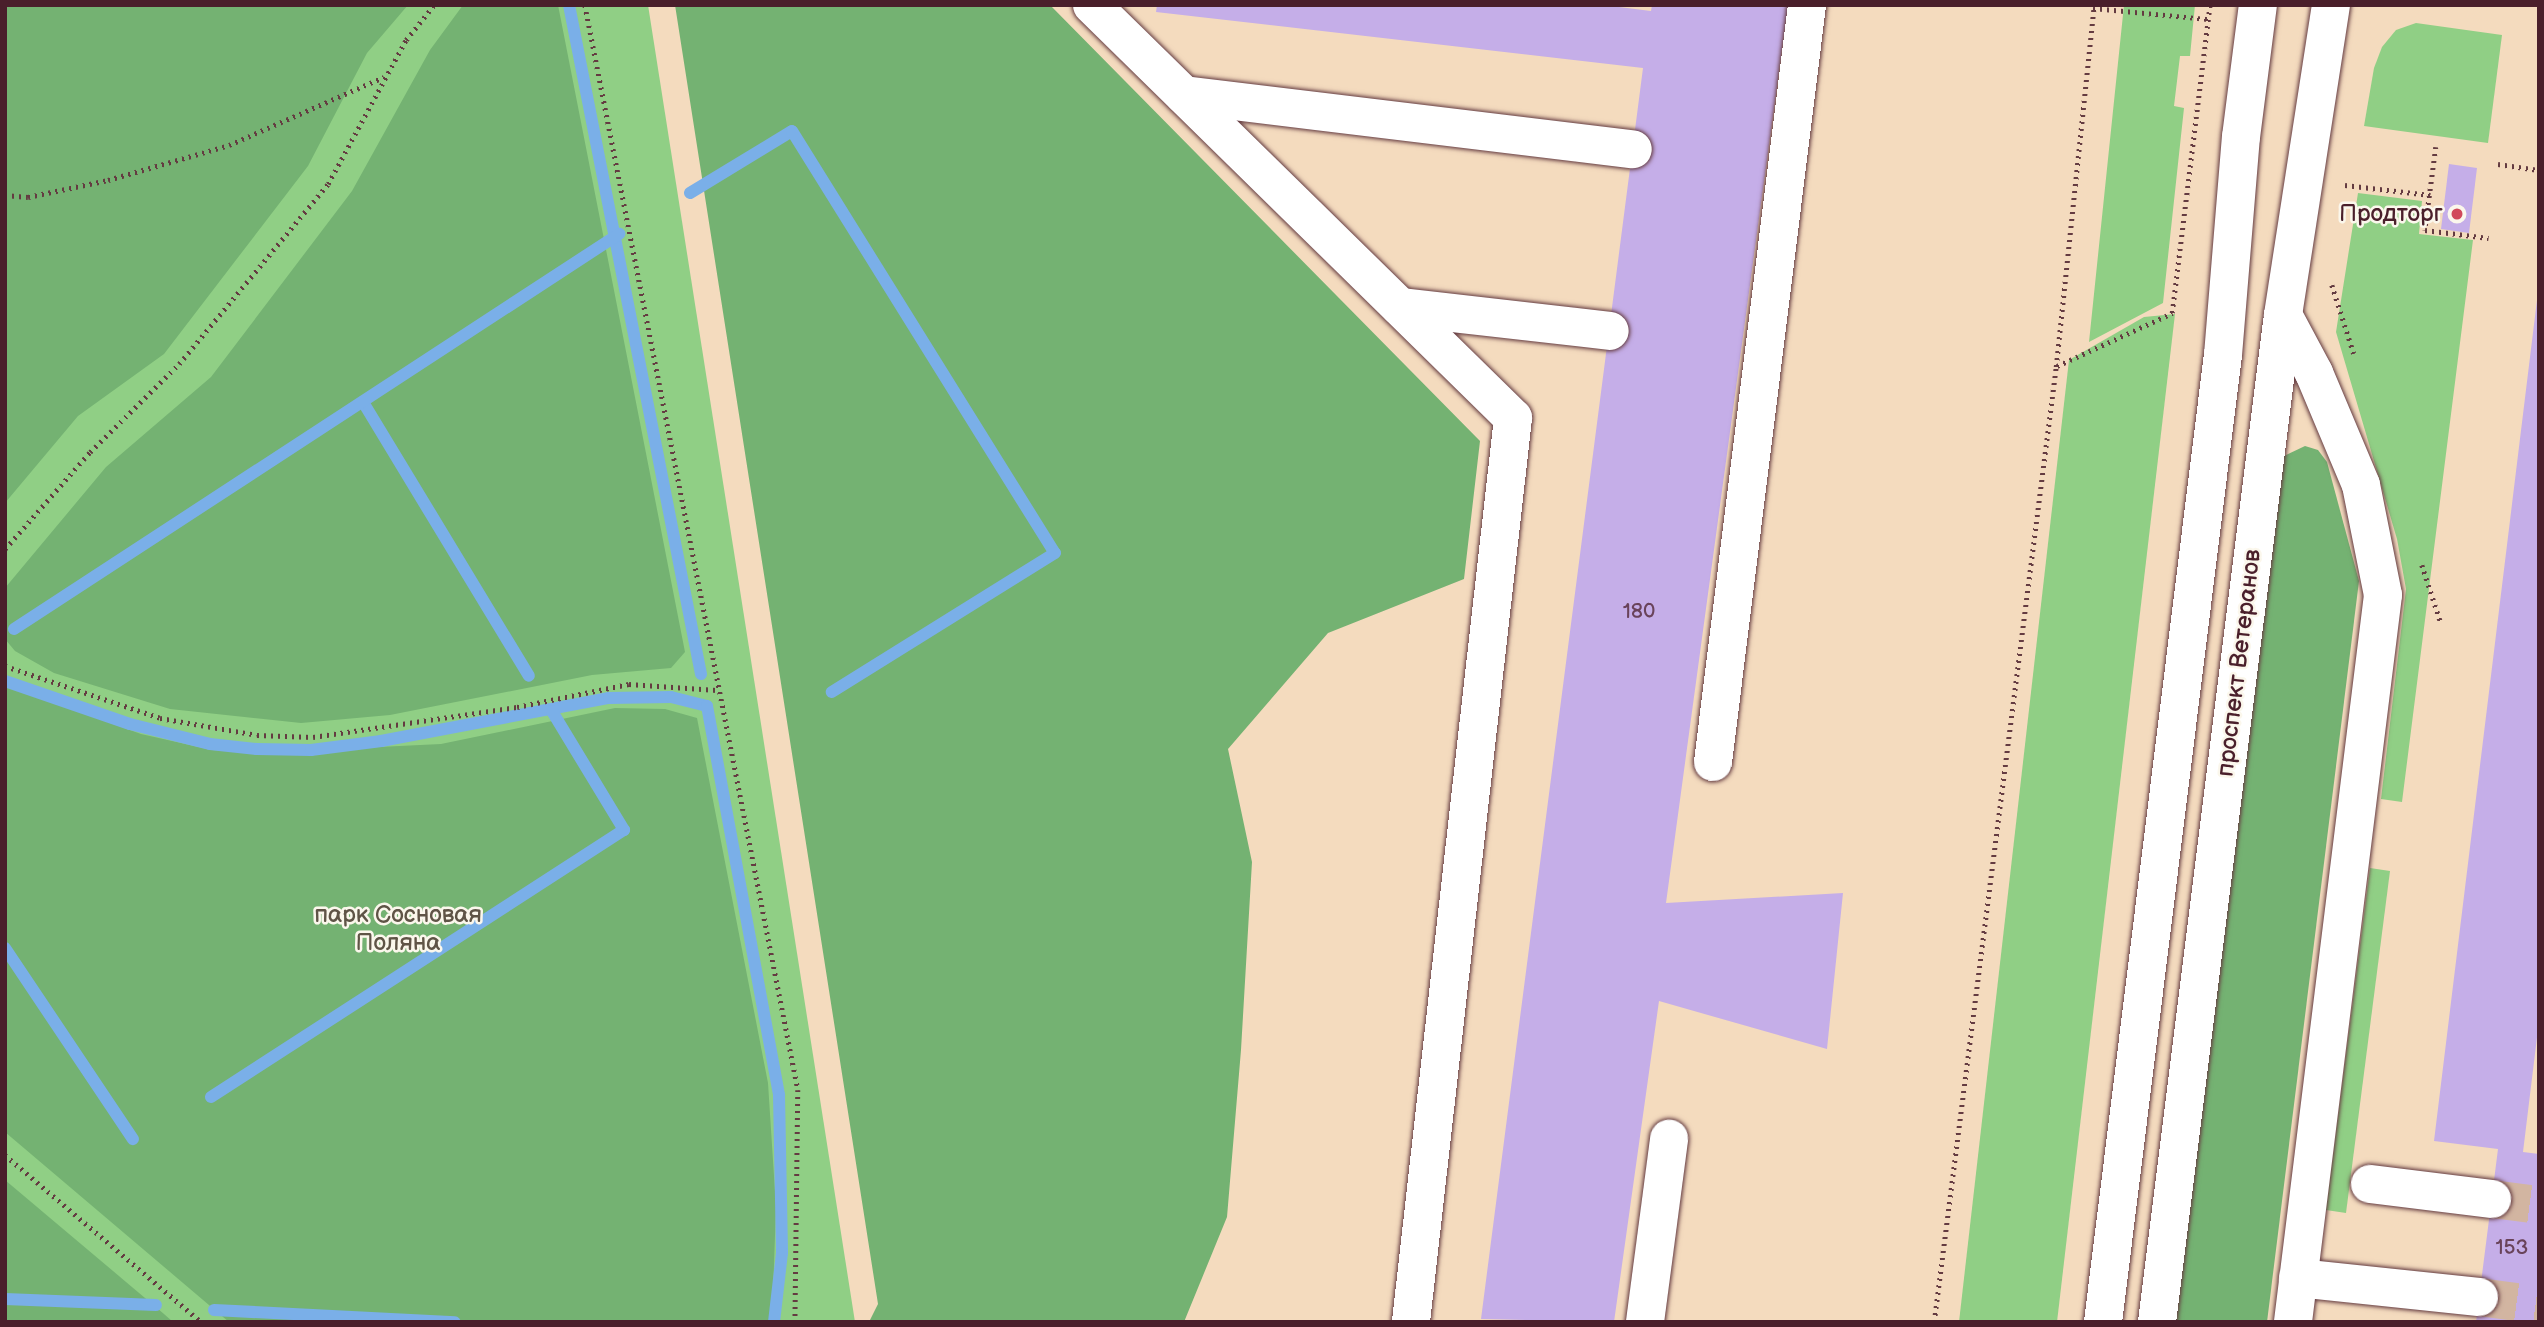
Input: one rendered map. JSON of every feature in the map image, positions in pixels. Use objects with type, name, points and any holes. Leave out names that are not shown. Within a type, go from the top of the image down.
[{"type":"main road","points":[[1092,5],[1513,418],[1411,1322]]},
{"type":"main road","points":[[1713,762],[1807,5]]},
{"type":"main road","points":[[2103,1322],[2223,355],[2241,137],[2258,5]]},
{"type":"main road","name":"проспект Ветеранов","points":[[2157,1322],[2283,315],[2331,5]]},
{"type":"main road","points":[[1184,95],[1633,149]]},
{"type":"main road","points":[[1400,307],[1610,331]]},
{"type":"main road","points":[[2283,315],[2314,373],[2361,485],[2383,595],[2293,1322]]},
{"type":"main road","points":[[1645,1322],[1669,1139]]},
{"type":"main road","points":[[2370,1184],[2492,1199]]},
{"type":"main road","points":[[2298,1278],[2479,1297]]},
{"type":"path","points":[[5,549],[90,452],[179,364],[319,195],[405,40],[434,5]]},
{"type":"path","points":[[585,5],[717,690],[799,1090],[795,1322]]},
{"type":"path","points":[[2056,367],[2172,313],[2210,5]]},
{"type":"path","points":[[1934,1322],[2056,367],[2094,6],[2208,19]]},
{"type":"path","points":[[5,195],[28,197],[108,180],[229,145],[385,77]]},
{"type":"path","points":[[2436,147],[2425,230],[2489,238]]},
{"type":"path","points":[[2498,164],[2539,170]]},
{"type":"path","points":[[2344,184],[2430,195]]},
{"type":"path","points":[[5,666],[160,718],[257,736],[313,737],[517,707],[618,685],[717,690]]},
{"type":"path","points":[[5,1155],[201,1322]]},
{"type":"green space","name":"парк Сосновая Поляна","points":[[5,5],[648,5],[855,1322],[5,1322]]},
{"type":"green space","points":[[5,5],[408,5],[367,53],[308,166],[164,354],[78,416],[5,503]]},
{"type":"green space","points":[[463,5],[558,5],[685,652],[671,668],[592,675],[390,715],[301,723],[170,709],[54,673],[15,651],[5,639],[5,588],[106,467],[211,377],[352,191],[430,50]]},
{"type":"green space","points":[[675,5],[1050,5],[1480,441],[1464,579],[1328,633],[1228,749],[1252,862],[1241,1050],[1227,1217],[1184,1322],[869,1322],[878,1304]]},
{"type":"green space","points":[[2124,5],[2195,5],[2190,56],[2180,56],[2174,106],[2184,108],[2163,303],[2089,342]]},
{"type":"green space","points":[[2416,23],[2502,35],[2488,143],[2364,126],[2374,68],[2382,47],[2396,30]]},
{"type":"green space","points":[[2358,193],[2422,201],[2419,234],[2473,240],[2402,802],[2381,799],[2406,589],[2397,539],[2336,332]]},
{"type":"green space","points":[[2175,314],[2057,1322],[1959,1322],[2069,360],[2144,317]]},
{"type":"green space","points":[[2305,446],[2318,450],[2327,462],[2359,581],[2267,1322],[2175,1322],[2284,456]]},
{"type":"green space","points":[[5,685],[141,734],[212,750],[253,753],[441,744],[615,708],[665,709],[697,718],[768,1083],[776,1207],[772,1322],[229,1322],[5,1132]]},
{"type":"green space","points":[[2370,868],[2390,871],[2346,1213],[2326,1210]]},
{"type":"green space","points":[[5,1180],[164,1314],[173,1322],[5,1322]]},
{"type":"building","points":[[1157,5],[1603,5],[1651,11],[1652,5],[1788,5],[1666,903],[1843,893],[1827,1049],[1659,1001],[1614,1322],[1481,1319],[1643,68],[1156,12]]},
{"type":"building","name":"Продторг","points":[[2449,164],[2477,168],[2469,233],[2441,229]]},
{"type":"building","points":[[2537,300],[2539,1021],[2523,1152],[2539,1154],[2539,1322],[2476,1322],[2498,1149],[2434,1141]]},
{"type":"waterway","points":[[569,5],[701,674]]},
{"type":"waterway","points":[[690,193],[792,131],[1055,553],[832,692]]},
{"type":"waterway","points":[[14,629],[619,234]]},
{"type":"waterway","points":[[363,402],[529,676]]},
{"type":"waterway","points":[[5,681],[130,724],[210,744],[257,749],[311,750],[381,741],[609,698],[671,697],[707,706],[779,1095],[782,1253],[774,1322]]},
{"type":"waterway","points":[[211,1097],[624,830],[552,711]]},
{"type":"waterway","points":[[5,948],[133,1139]]},
{"type":"waterway","points":[[5,1299],[156,1305]]},
{"type":"waterway","points":[[214,1310],[455,1322]]},
{"type":"tunnel","points":[[2492,1199],[2539,1205]]},
{"type":"tunnel","points":[[2479,1297],[2539,1305]]},
{"type":"place","name":"Продторг","points":[[2457,214]]}]
